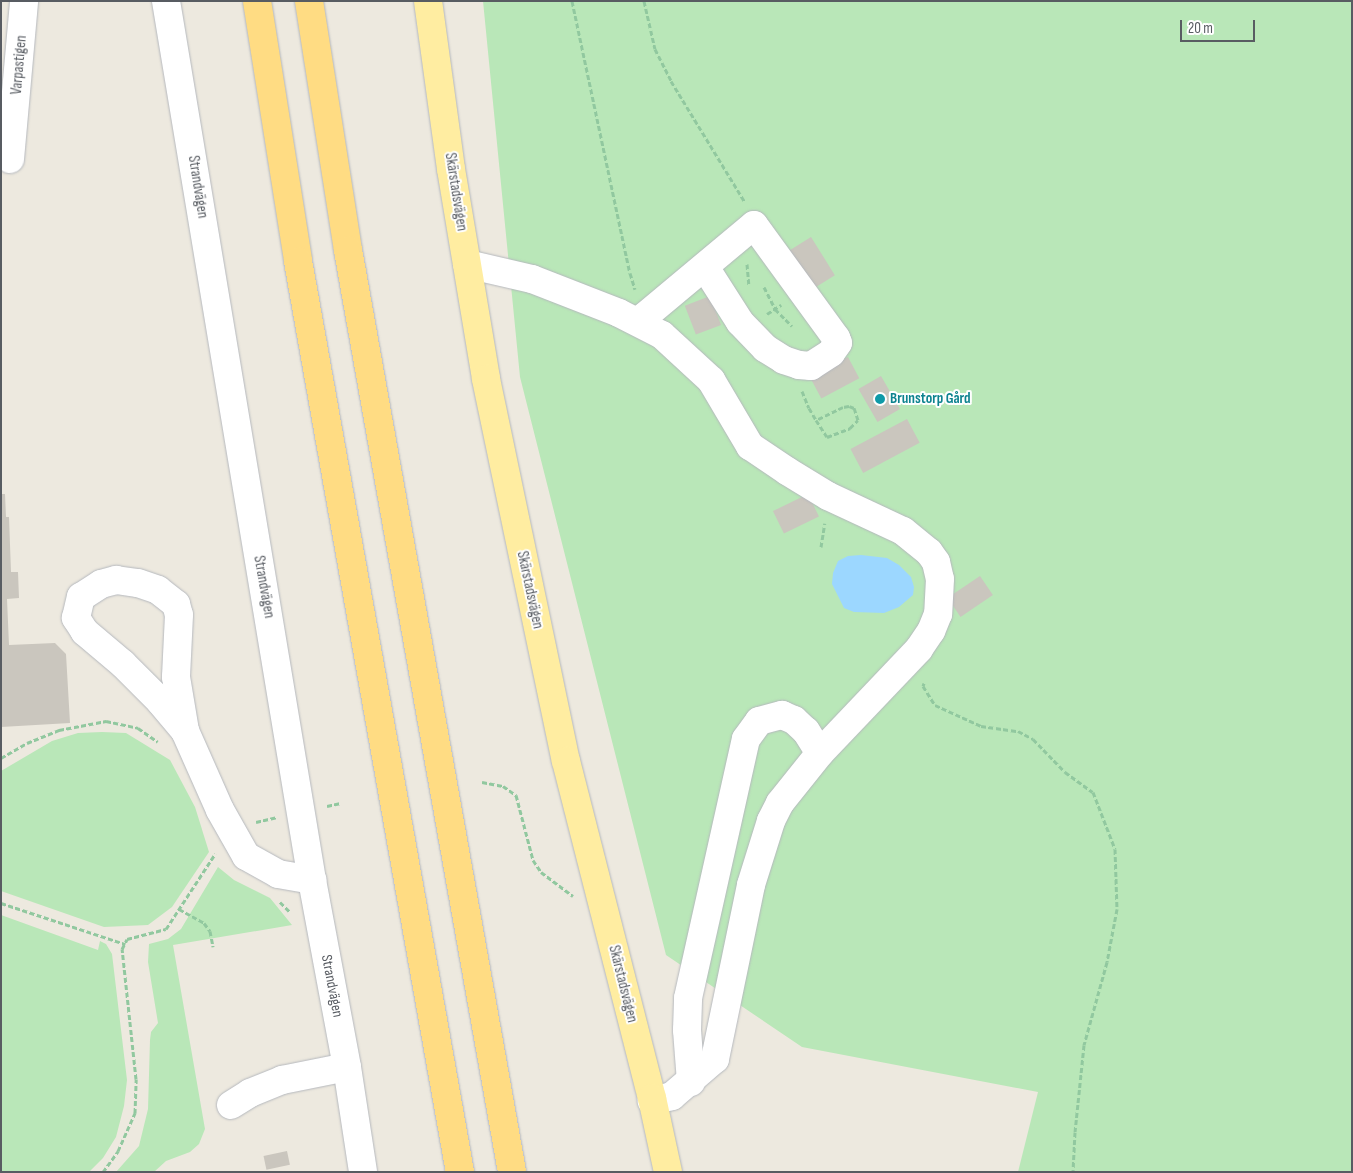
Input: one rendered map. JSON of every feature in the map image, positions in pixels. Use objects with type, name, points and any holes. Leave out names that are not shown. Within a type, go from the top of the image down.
[{"type":"highway","points":[[257,1],[298,260],[457,1164]]},
{"type":"highway","points":[[308,1],[348,250],[512,1172]]},
{"type":"main road","name":"Skärstadsvägen","points":[[428,1],[486,379],[566,761],[652,1101],[668,1172]]},
{"type":"street","name":"Varpastigen","points":[[10,159],[24,1]]},
{"type":"street","name":"Strandvägen","points":[[166,1],[312,880],[347,1067],[363,1172]]},
{"type":"street","points":[[644,320],[754,224],[838,343],[831,353],[812,366],[795,365],[765,348],[746,330],[705,267]]},
{"type":"street","points":[[467,264],[532,279],[644,320],[711,380],[750,446],[787,472],[828,496],[903,531],[929,552],[936,562],[940,579],[938,614],[931,631],[919,649],[820,753],[780,803],[771,821],[751,885],[715,1059],[691,1082],[672,1096],[652,1101]]},
{"type":"street","points":[[185,731],[161,702],[123,664],[85,632],[76,618],[81,598],[102,584],[116,580],[138,583],[158,590],[176,604],[179,615],[176,677],[185,731],[220,810],[246,856],[278,874],[312,880]]},
{"type":"street","points":[[691,1082],[687,1030],[688,998],[746,739],[759,720],[782,715],[794,720],[806,731],[820,753]]},
{"type":"street","points":[[231,1105],[250,1093],[282,1080],[347,1067]]},
{"type":"path","points":[[572,1],[630,273],[644,320]]},
{"type":"path","points":[[644,1],[655,49],[691,117],[739,189],[754,224]]},
{"type":"path","points":[[771,311],[779,306]]},
{"type":"path","points":[[795,365],[794,377],[816,420],[827,437],[850,428],[858,420],[854,408],[849,406],[816,420]]},
{"type":"path","points":[[821,547],[824,528]]},
{"type":"path","points":[[923,686],[935,705],[981,726],[1018,731],[1034,739],[1065,772],[1093,792],[1115,849],[1117,909],[1107,962],[1084,1045],[1073,1172]]},
{"type":"path","points":[[1,758],[27,743]]},
{"type":"path","points":[[482,782],[503,786],[516,795],[533,860],[540,872],[573,896],[582,896],[599,891]]},
{"type":"path","points":[[103,1172],[118,1151],[134,1113],[136,1079],[122,949],[127,939],[166,928],[212,861],[216,850]]},
{"type":"path","points":[[1,903],[125,944]]},
{"type":"path","points":[[179,909],[204,923],[210,931],[213,947]]},
{"type":"green space","points":[[483,1],[1352,1],[1352,1172],[1018,1172],[1038,1092],[802,1047],[666,955],[520,377]]},
{"type":"green space","points":[[78,733],[126,733],[170,760],[195,807],[209,852],[172,907],[148,925],[104,927],[1,891],[1,771],[52,741]]},
{"type":"green space","points":[[218,867],[234,880],[270,898],[292,925],[173,945],[205,1129],[199,1144],[190,1152],[166,1161],[154,1172],[116,1172],[139,1146],[148,1109],[150,1040],[151,1032],[158,1023],[148,962],[149,944],[168,939],[181,929]]},
{"type":"green space","points":[[1,915],[98,950],[100,941],[106,944],[112,954],[127,1080],[124,1106],[116,1137],[103,1158],[89,1172],[1,1172]]},
{"type":"water","points":[[861,555],[887,558],[899,565],[911,577],[914,587],[913,595],[899,607],[884,613],[854,612],[844,608],[832,584],[833,573],[838,561],[848,556]]},
{"type":"building","points":[[811,237],[835,275],[814,288],[790,250]]},
{"type":"building","points":[[710,296],[721,325],[696,335],[685,306]]},
{"type":"building","points":[[848,357],[859,378],[821,398],[810,377]]},
{"type":"building","name":"Brunstorp Gård","points":[[881,376],[900,409],[877,422],[858,389]]},
{"type":"building","points":[[907,419],[920,443],[863,473],[850,449]]},
{"type":"building","points":[[1,494],[5,494],[6,517],[9,517],[11,572],[18,572],[19,598],[7,599],[9,645],[55,643],[66,654],[70,723],[1,727]]},
{"type":"building","points":[[808,494],[819,516],[784,534],[773,511]]},
{"type":"building","points":[[980,576],[993,595],[961,617],[948,598]]},
{"type":"building","points":[[287,1151],[290,1165],[266,1170],[264,1156]]},
{"type":"place","name":"Brunstorp Gård","points":[[880,399]]}]
